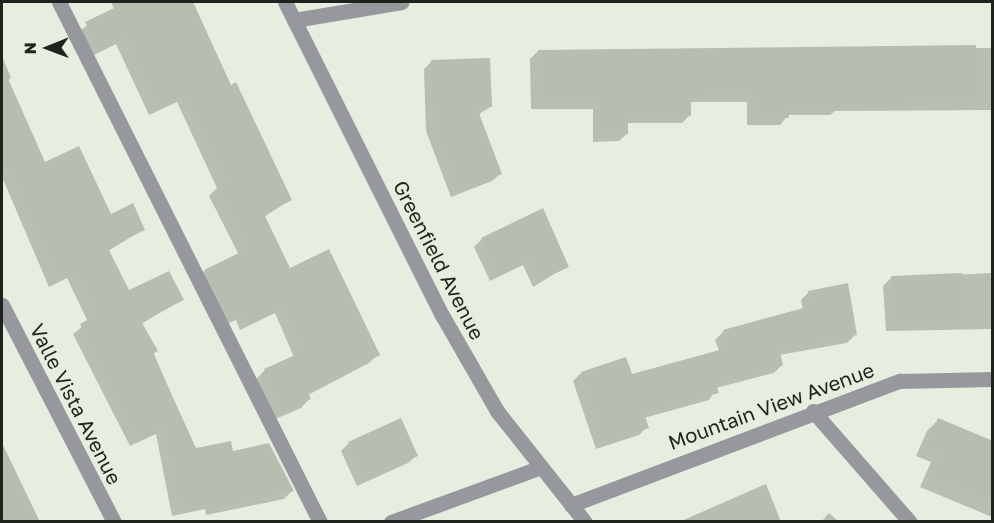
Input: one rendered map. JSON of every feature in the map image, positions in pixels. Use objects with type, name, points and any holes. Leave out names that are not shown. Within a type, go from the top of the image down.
[{"type":"street","points":[[59,2],[320,522]]},
{"type":"street","name":"Greenfield Avenue","points":[[285,2],[442,315],[497,411],[585,522]]},
{"type":"street","points":[[294,20],[402,2]]},
{"type":"street","name":"Valle Vista Avenue","points":[[2,305],[114,522]]},
{"type":"street","name":"Mountain View Avenue","points":[[571,505],[813,411],[900,381],[993,379]]},
{"type":"street","points":[[813,411],[909,522]]},
{"type":"street","points":[[391,522],[541,467]]},
{"type":"building","points":[[127,2],[193,2],[231,85],[236,82],[292,200],[264,214],[290,268],[329,249],[380,355],[308,392],[311,399],[282,412],[264,369],[304,351],[284,306],[249,323],[245,312],[229,320],[204,270],[249,248],[217,186],[227,181],[186,94],[158,107],[126,36],[99,49],[85,22]]},
{"type":"building","points":[[976,45],[975,102],[840,104],[840,108],[789,108],[789,118],[754,118],[754,94],[691,95],[691,116],[628,116],[628,134],[601,135],[600,101],[538,102],[538,50]]},
{"type":"building","points":[[490,58],[492,107],[477,108],[502,174],[459,190],[434,123],[431,60]]},
{"type":"building","points":[[2,65],[45,162],[79,146],[111,214],[133,203],[145,230],[108,248],[129,290],[169,271],[184,300],[141,321],[158,351],[153,354],[196,448],[231,441],[233,451],[269,443],[294,491],[214,508],[213,502],[180,508],[164,427],[138,439],[80,324],[97,315],[75,271],[58,279],[8,166],[2,169]]},
{"type":"building","points":[[543,208],[569,267],[541,280],[531,258],[498,274],[481,238]]},
{"type":"building","points":[[962,273],[964,320],[893,323],[891,276]]},
{"type":"building","points":[[848,283],[857,335],[779,349],[783,365],[716,384],[719,393],[644,413],[649,428],[603,442],[581,372],[626,357],[632,374],[727,348],[723,330],[811,306],[808,291]]},
{"type":"building","points":[[401,418],[418,456],[365,480],[348,442]]},
{"type":"building","points":[[938,418],[993,441],[993,502],[930,476],[941,451],[926,445]]},
{"type":"building","points":[[2,443],[40,522],[2,522]]},
{"type":"building","points":[[766,484],[781,522],[679,522]]}]
